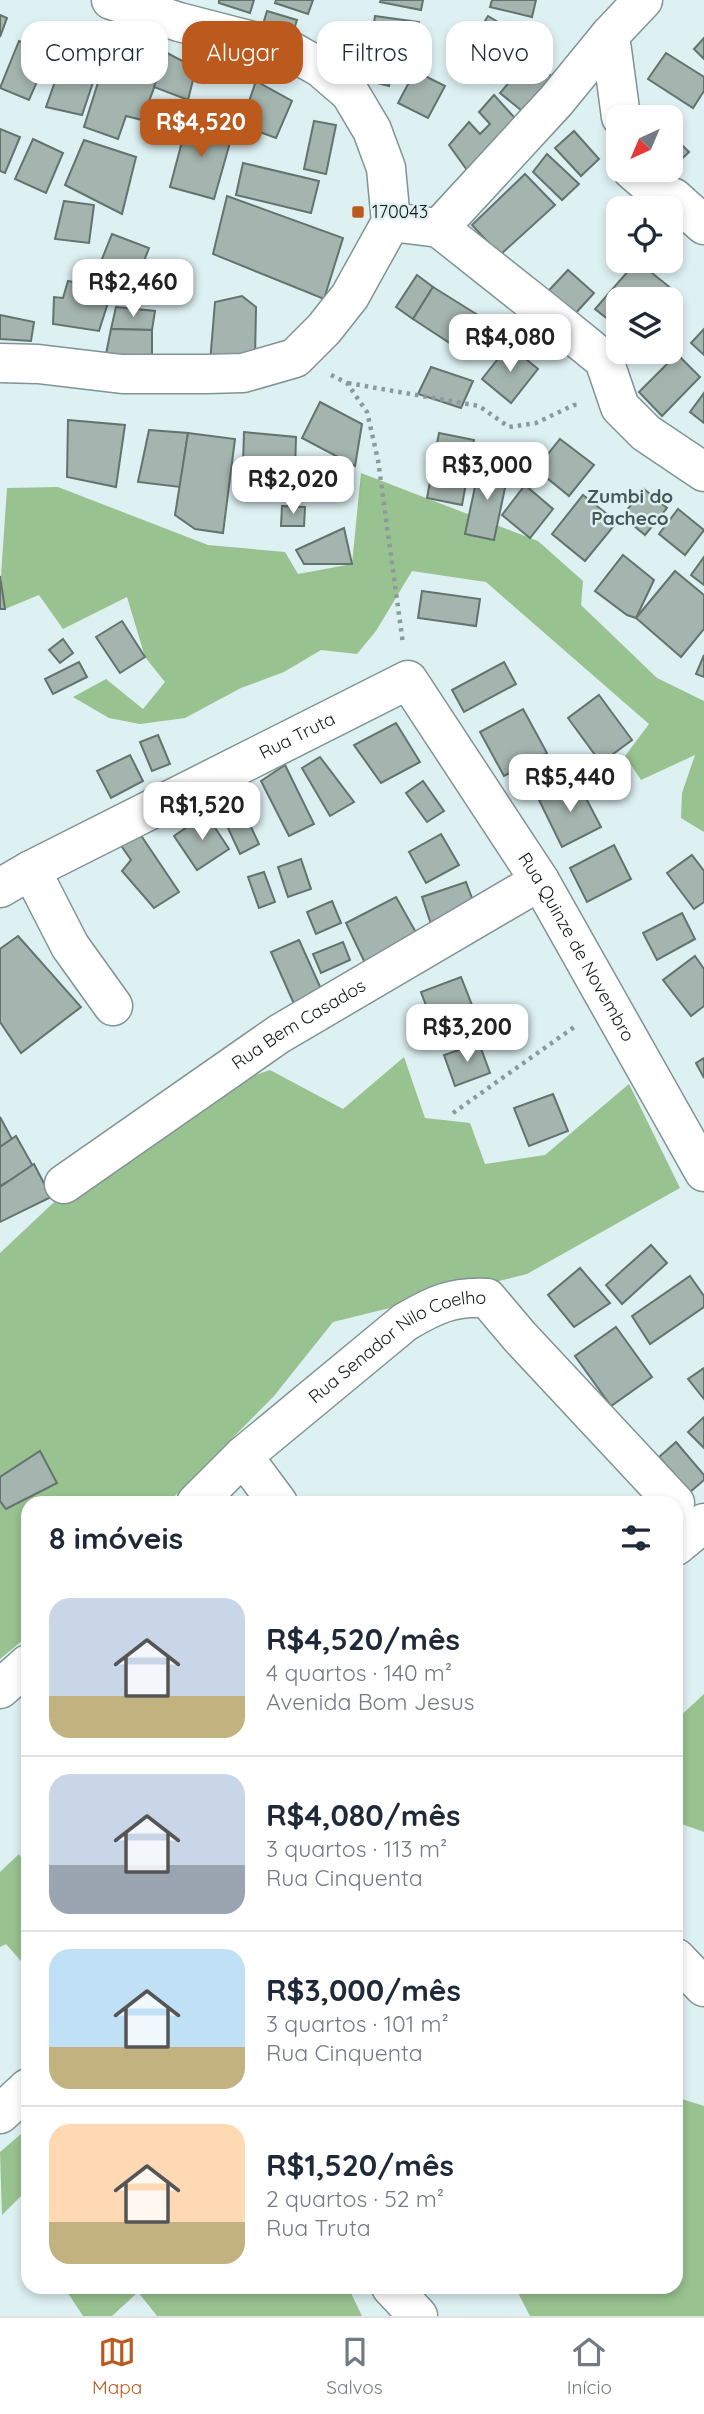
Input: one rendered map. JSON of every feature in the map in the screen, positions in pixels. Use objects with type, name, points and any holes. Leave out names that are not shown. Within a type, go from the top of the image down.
[{"type":"street","points":[[0,363],[122,374],[243,373],[295,358],[324,329],[350,296],[391,222],[386,168],[372,130],[350,93],[321,68],[291,51],[179,22],[111,0]]},
{"type":"street","points":[[439,228],[556,101],[610,35],[643,0]]},
{"type":"street","points":[[610,35],[619,105]]},
{"type":"street","points":[[646,182],[655,190],[674,198],[704,225]]},
{"type":"street","points":[[391,222],[439,228],[604,360],[620,407],[646,433],[704,472]]},
{"type":"street","name":"Rua Truta","points":[[15,879],[408,680]]},
{"type":"street","name":"Rua Quinze de Novembro","points":[[408,680],[540,881],[704,1172]]},
{"type":"street","points":[[15,879],[70,946],[113,1006]]},
{"type":"street","name":"Rua Bem Casados","points":[[64,1184],[279,1034],[540,881]]},
{"type":"street","name":"Rua Senador Nilo Coelho","points":[[203,1496],[243,1457],[405,1322],[434,1305],[465,1297],[488,1298],[663,1496]]},
{"type":"street","points":[[243,1457],[273,1496]]},
{"type":"street","points":[[0,1689],[21,1670]]},
{"type":"street","points":[[683,1965],[704,1987]]},
{"type":"street","points":[[0,2114],[21,2094]]},
{"type":"street","points":[[398,2294],[418,2316]]},
{"type":"path","points":[[295,358],[347,383],[479,406],[509,427],[536,422],[574,405],[620,407]]},
{"type":"path","points":[[347,383],[368,412],[378,460],[408,680]]},
{"type":"path","points":[[453,1112],[610,1002]]},
{"type":"green space","points":[[361,473],[538,541],[583,581],[581,605],[657,678],[704,701],[704,832],[681,818],[682,793],[695,755],[641,780],[625,756],[649,724],[486,582],[412,571],[376,631],[357,654],[321,650],[284,672],[241,688],[185,718],[140,724],[109,718],[73,697],[106,679],[143,709],[165,682],[145,657],[127,597],[63,629],[39,595],[5,609],[1,576],[7,488],[58,487],[208,545],[285,552],[298,574],[352,564]]},
{"type":"green space","points":[[404,1057],[425,1118],[470,1123],[485,1164],[545,1155],[629,1084],[680,1188],[527,1274],[333,1322],[274,1396],[175,1496],[21,1496],[21,1642],[0,1659],[0,1253],[152,1110],[270,1070],[343,1109]]},
{"type":"green space","points":[[704,1694],[704,1832],[683,1824],[683,1714]]},
{"type":"green space","points":[[19,1854],[21,1961],[6,1944],[0,1947],[0,1872]]},
{"type":"green space","points":[[683,2099],[704,2106],[704,2316],[530,2316],[519,2294],[683,2294]]},
{"type":"green space","points":[[21,2134],[21,2196],[2,2215],[0,2152]]},
{"type":"green space","points":[[69,2294],[136,2294],[112,2316],[83,2316]]},
{"type":"green space","points":[[140,2294],[351,2294],[362,2316],[157,2316]]},
{"type":"building","points":[[219,0],[254,0],[250,13],[219,3]]},
{"type":"building","points":[[276,0],[313,0],[308,14],[275,3]]},
{"type":"building","points":[[423,0],[421,10],[380,2]]},
{"type":"building","points":[[492,0],[536,0],[532,17],[490,7]]},
{"type":"building","points":[[267,11],[297,20],[297,21],[264,21]]},
{"type":"building","points":[[0,15],[7,18],[0,37]]},
{"type":"building","points":[[375,16],[412,21],[374,21]]},
{"type":"building","points":[[704,38],[704,59],[694,49]]},
{"type":"building","points":[[19,41],[21,84],[36,84],[29,100],[0,88]]},
{"type":"building","points":[[666,53],[704,77],[704,91],[693,108],[648,79]]},
{"type":"building","points":[[168,54],[182,61],[182,84],[192,84],[188,100],[154,87],[155,84],[168,84]]},
{"type":"building","points":[[432,80],[445,86],[428,118],[398,103],[408,84],[432,84]]},
{"type":"building","points":[[54,84],[92,84],[82,115],[46,107]]},
{"type":"building","points":[[98,84],[155,84],[142,120],[126,116],[118,139],[84,127]]},
{"type":"building","points":[[255,84],[261,84],[292,101],[276,138],[241,125]]},
{"type":"building","points":[[508,84],[553,84],[527,115],[500,93]]},
{"type":"building","points":[[494,95],[523,127],[472,177],[449,145],[469,122],[480,134],[490,124],[479,112]]},
{"type":"building","points":[[188,119],[233,132],[214,199],[170,187]]},
{"type":"building","points":[[314,121],[336,125],[326,174],[304,169]]},
{"type":"building","points":[[0,129],[20,137],[5,173],[0,171]]},
{"type":"building","points":[[574,131],[599,159],[581,176],[555,148]]},
{"type":"building","points":[[33,139],[63,153],[46,193],[15,179]]},
{"type":"building","points":[[84,140],[136,157],[122,214],[65,185]]},
{"type":"building","points":[[683,146],[689,152],[683,158]]},
{"type":"building","points":[[547,154],[579,184],[562,200],[533,172]]},
{"type":"building","points":[[243,163],[319,181],[311,213],[236,195]]},
{"type":"building","points":[[525,174],[555,205],[500,255],[472,225]]},
{"type":"building","points":[[227,196],[343,238],[324,299],[213,254]]},
{"type":"building","points":[[64,201],[94,205],[89,243],[55,239]]},
{"type":"building","points":[[112,234],[149,248],[137,279],[100,264]]},
{"type":"building","points":[[568,270],[594,293],[564,326],[538,302]]},
{"type":"building","points":[[626,273],[652,273],[670,287],[614,287]]},
{"type":"building","points":[[417,275],[433,287],[413,319],[396,307]]},
{"type":"building","points":[[68,281],[112,290],[99,331],[53,324],[54,297],[63,298]]},
{"type":"building","points":[[433,287],[489,322],[468,355],[413,319]]},
{"type":"building","points":[[242,296],[256,307],[255,359],[210,363],[215,302]]},
{"type":"building","points":[[606,296],[606,318],[595,309]]},
{"type":"building","points":[[116,307],[155,311],[152,330],[111,329]]},
{"type":"building","points":[[0,315],[34,322],[31,341],[0,339]]},
{"type":"building","points":[[111,329],[152,330],[152,360],[106,354]]},
{"type":"building","points":[[704,329],[704,355],[691,343]]},
{"type":"building","points":[[509,345],[538,369],[511,403],[482,379]]},
{"type":"building","points":[[683,360],[700,377],[662,416],[639,392],[667,364],[683,364]]},
{"type":"building","points":[[431,367],[473,381],[461,408],[418,394]]},
{"type":"building","points":[[704,393],[704,423],[690,412]]},
{"type":"building","points":[[320,402],[362,424],[355,466],[302,438]]},
{"type":"building","points":[[68,420],[125,425],[116,487],[67,477]]},
{"type":"building","points":[[149,430],[188,433],[180,487],[138,482]]},
{"type":"building","points":[[244,432],[296,437],[295,472],[243,464]]},
{"type":"building","points":[[188,433],[235,439],[223,533],[195,529],[175,515]]},
{"type":"building","points":[[439,433],[474,440],[462,505],[427,498]]},
{"type":"building","points":[[560,439],[594,465],[569,496],[536,469]]},
{"type":"building","points":[[480,463],[509,469],[494,540],[465,534]]},
{"type":"building","points":[[525,485],[553,509],[530,538],[502,515]]},
{"type":"building","points":[[644,489],[667,508],[645,535],[622,516]]},
{"type":"building","points":[[583,495],[617,522],[585,561],[552,534]]},
{"type":"building","points":[[282,506],[305,507],[304,526],[281,526]]},
{"type":"building","points":[[678,509],[704,530],[685,555],[659,534]]},
{"type":"building","points":[[344,528],[352,564],[304,564],[296,550]]},
{"type":"building","points":[[623,555],[654,580],[636,618],[627,615],[595,591]]},
{"type":"building","points":[[704,557],[704,585],[691,575]]},
{"type":"building","points":[[675,571],[704,595],[704,629],[681,657],[636,618]]},
{"type":"building","points":[[0,576],[5,609],[0,609]]},
{"type":"building","points":[[422,591],[480,599],[476,626],[418,618]]},
{"type":"building","points":[[122,621],[145,657],[120,673],[96,637]]},
{"type":"building","points":[[63,639],[73,653],[60,663],[49,650]]},
{"type":"building","points":[[704,655],[704,677],[696,674]]},
{"type":"building","points":[[79,662],[87,677],[53,694],[45,679]]},
{"type":"building","points":[[504,662],[516,684],[464,712],[452,690]]},
{"type":"building","points":[[599,695],[632,740],[601,763],[568,718]]},
{"type":"building","points":[[523,709],[547,753],[504,776],[480,732]]},
{"type":"building","points":[[396,723],[420,762],[381,783],[354,745]]},
{"type":"building","points":[[158,735],[170,764],[152,771],[140,742]]},
{"type":"building","points":[[130,755],[143,781],[111,798],[97,771]]},
{"type":"building","points":[[320,757],[354,802],[330,816],[302,768]]},
{"type":"building","points":[[285,765],[314,824],[289,836],[261,781]]},
{"type":"building","points":[[423,781],[444,811],[427,822],[406,793]]},
{"type":"building","points":[[577,781],[601,827],[562,847],[539,800]]},
{"type":"building","points":[[240,804],[259,844],[240,854],[221,813]]},
{"type":"building","points":[[206,814],[229,849],[197,870],[174,836]]},
{"type":"building","points":[[138,831],[179,892],[154,908],[122,871],[131,860],[120,844]]},
{"type":"building","points":[[441,834],[459,865],[426,883],[409,852]]},
{"type":"building","points":[[614,845],[631,879],[587,902],[570,868]]},
{"type":"building","points":[[692,855],[704,871],[704,902],[694,909],[667,873]]},
{"type":"building","points":[[301,859],[311,889],[288,897],[278,867]]},
{"type":"building","points":[[264,872],[275,902],[259,908],[248,877]]},
{"type":"building","points":[[466,882],[476,909],[431,924],[422,897]]},
{"type":"building","points":[[396,897],[418,936],[365,963],[346,923]]},
{"type":"building","points":[[332,901],[341,923],[316,934],[307,912]]},
{"type":"building","points":[[682,913],[695,939],[657,960],[643,933]]},
{"type":"building","points":[[18,936],[81,1007],[21,1053],[0,1022],[0,949]]},
{"type":"building","points":[[299,940],[322,991],[294,1004],[271,952]]},
{"type":"building","points":[[343,942],[350,960],[321,973],[313,954]]},
{"type":"building","points":[[695,956],[704,969],[704,1006],[691,1016],[663,980]]},
{"type":"building","points":[[461,977],[481,1028],[440,1043],[421,992]]},
{"type":"building","points":[[479,1043],[490,1073],[455,1086],[444,1055]]},
{"type":"building","points":[[704,1058],[704,1078],[696,1063]]},
{"type":"building","points":[[553,1094],[568,1131],[529,1146],[514,1108]]},
{"type":"building","points":[[0,1117],[13,1141],[0,1148]]},
{"type":"building","points":[[16,1136],[34,1168],[0,1186],[0,1147]]},
{"type":"building","points":[[34,1164],[51,1197],[0,1222],[0,1187]]},
{"type":"building","points":[[651,1245],[667,1263],[622,1304],[606,1285]]},
{"type":"building","points":[[580,1268],[610,1303],[574,1327],[548,1295]]},
{"type":"building","points":[[690,1276],[704,1296],[704,1307],[650,1344],[632,1316]]},
{"type":"building","points":[[616,1327],[652,1377],[611,1406],[575,1356]]},
{"type":"building","points":[[704,1368],[704,1399],[688,1379]]},
{"type":"building","points":[[704,1417],[704,1448],[688,1432]]},
{"type":"building","points":[[676,1442],[704,1475],[704,1480],[690,1492],[659,1457]]},
{"type":"building","points":[[40,1451],[57,1483],[32,1496],[21,1496],[21,1501],[6,1509],[0,1501],[0,1477]]},
{"type":"place","name":"170043","points":[[358,212]]},
{"type":"district","name":"Zumbi do Pacheco","points":[[630,507]]}]
